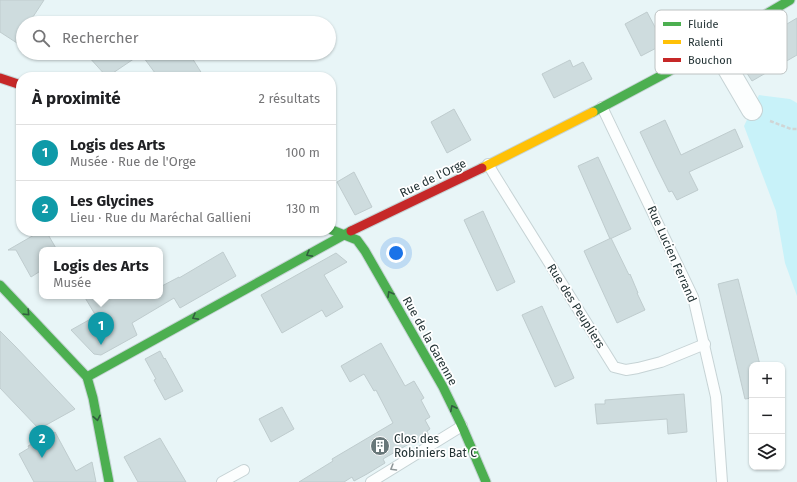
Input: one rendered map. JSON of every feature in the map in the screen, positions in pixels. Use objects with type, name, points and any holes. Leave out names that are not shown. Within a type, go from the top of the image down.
[{"type":"street","name":"Rue de l'Orge","points":[[773,10],[790,0]]},
{"type":"street","name":"Rue de l'Orge","points":[[87,377],[343,235],[602,107],[664,74]]},
{"type":"street","points":[[731,74],[752,110]]},
{"type":"street","points":[[0,78],[16,83]]},
{"type":"street","name":"Rue de la Garenne","points":[[336,232],[357,240],[365,251],[443,387],[462,426],[486,482]]},
{"type":"street","points":[[0,285],[87,377],[93,398],[109,482]]},
{"type":"lane","name":"Rue Lucien Ferrand","points":[[602,107],[693,296],[716,397],[722,482]]},
{"type":"lane","name":"Rue des Peupliers","points":[[488,164],[614,367],[626,370],[638,368],[661,362],[705,344]]},
{"type":"lane","points":[[371,482],[462,426]]},
{"type":"lane","points":[[222,482],[244,470]]},
{"type":"path","points":[[752,110],[764,119],[791,129],[797,129]]},
{"type":"shaded area","points":[[759,95],[790,99],[797,103],[797,296],[785,263],[776,211],[744,126]]},
{"type":"building","points":[[0,0],[44,0],[34,16],[16,16],[16,42],[0,32]]},
{"type":"building","points":[[647,12],[655,27],[655,49],[641,56],[625,24]]},
{"type":"building","points":[[797,18],[797,55],[787,61],[787,24]]},
{"type":"building","points":[[92,60],[132,60],[114,72],[102,72]]},
{"type":"building","points":[[145,60],[193,60],[201,72],[154,72]]},
{"type":"building","points":[[570,60],[573,67],[583,62],[592,79],[554,98],[542,74]]},
{"type":"building","points":[[747,74],[764,74],[752,81]]},
{"type":"building","points":[[454,109],[471,140],[447,153],[431,122]]},
{"type":"building","points":[[665,120],[681,155],[735,129],[743,147],[689,172],[698,190],[677,200],[672,191],[669,192],[640,132]]},
{"type":"building","points":[[598,157],[631,229],[610,239],[578,166]]},
{"type":"building","points":[[354,172],[372,207],[355,215],[337,182]]},
{"type":"building","points":[[483,211],[515,282],[497,291],[464,220]]},
{"type":"building","points":[[32,236],[49,236],[55,247],[39,247],[39,272],[31,277],[16,250],[8,250]]},
{"type":"building","points":[[611,238],[629,275],[630,274],[645,310],[617,323],[584,251]]},
{"type":"building","points":[[223,252],[236,276],[180,308],[174,298],[132,323],[137,335],[101,355],[94,354],[71,330],[96,316],[86,299],[163,299],[163,285],[179,278]]},
{"type":"building","points":[[336,253],[347,262],[324,275],[343,307],[326,317],[322,310],[282,333],[261,295]]},
{"type":"building","points":[[738,279],[759,362],[749,362],[749,398],[745,399],[718,284]]},
{"type":"building","points":[[542,306],[574,378],[555,387],[522,315]]},
{"type":"building","points":[[0,331],[75,409],[39,429],[0,388]]},
{"type":"building","points":[[381,343],[405,386],[414,381],[424,398],[421,400],[430,417],[425,420],[430,429],[427,431],[429,436],[415,444],[414,441],[383,459],[385,463],[354,481],[352,477],[344,482],[299,482],[333,461],[332,459],[393,423],[376,390],[374,391],[364,374],[350,382],[341,366]]},
{"type":"building","points":[[160,351],[183,391],[165,400],[145,359]]},
{"type":"building","points":[[684,394],[687,432],[668,434],[667,419],[597,424],[595,404],[605,404],[605,400]]},
{"type":"building","points":[[282,407],[294,429],[271,442],[259,419]]},
{"type":"building","points":[[55,432],[76,471],[92,462],[96,482],[34,482],[19,454],[29,448],[28,446]]},
{"type":"building","points":[[160,438],[186,482],[138,482],[124,457]]},
{"type":"traffic: fast","points":[[773,10],[790,0]]},
{"type":"traffic: fast","points":[[593,112],[664,74]]},
{"type":"traffic: fast","points":[[87,377],[351,231]]},
{"type":"traffic: fast","points":[[336,232],[357,240],[365,251],[443,387],[462,426],[486,482]]},
{"type":"traffic: fast","points":[[0,285],[87,377],[93,398],[109,482]]},
{"type":"traffic: slow","points":[[482,168],[593,112]]},
{"type":"traffic: jam","points":[[0,78],[16,83]]},
{"type":"traffic: jam","points":[[351,231],[482,168]]},
{"type":"place","name":"Logis des Arts","points":[[101,345]]},
{"type":"place","name":"Clos des Robiniers Bat C","points":[[380,446]]},
{"type":"place","name":"Les Glycines","points":[[42,458]]}]
